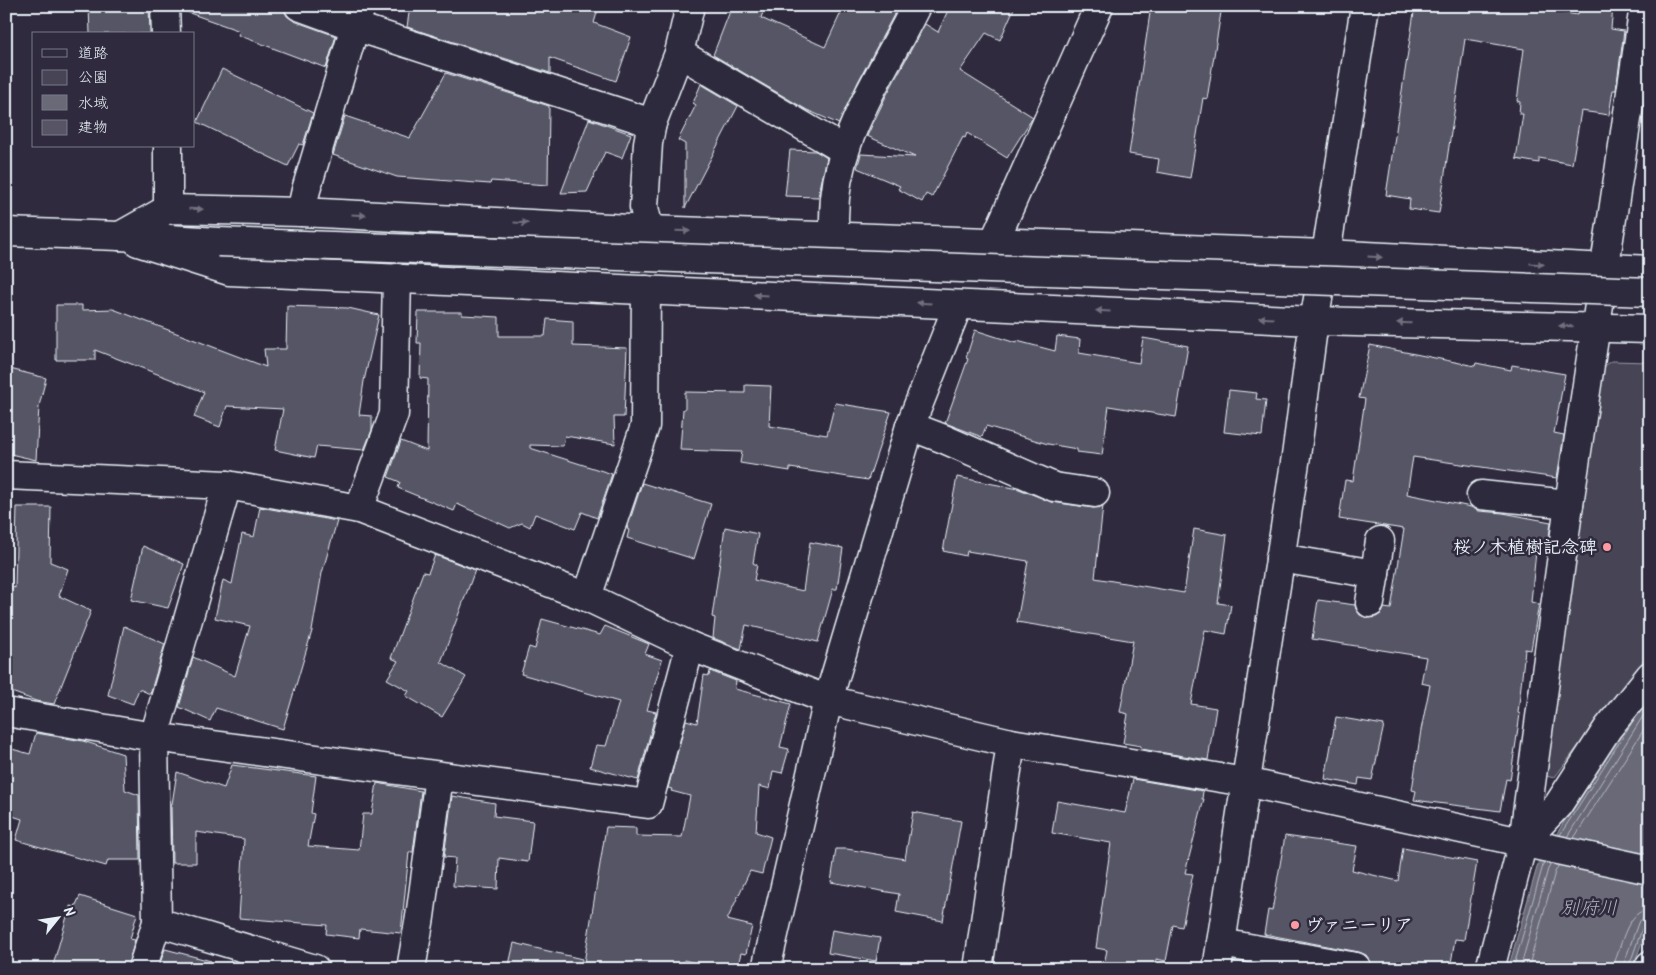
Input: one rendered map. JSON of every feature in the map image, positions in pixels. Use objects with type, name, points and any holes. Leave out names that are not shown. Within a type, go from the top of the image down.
[{"type":"street","points":[[165,6],[166,32]]},
{"type":"street","points":[[299,6],[358,16],[652,123]]},
{"type":"street","points":[[649,230],[644,207],[648,143],[652,123],[679,53],[690,6]]},
{"type":"street","points":[[835,237],[833,217],[837,175],[844,150],[854,122],[916,6]]},
{"type":"street","points":[[994,242],[1099,6]]},
{"type":"street","points":[[1356,967],[1219,956],[1296,456],[1314,321],[1365,6]]},
{"type":"street","points":[[1490,969],[1523,842],[1569,504],[1644,6]]},
{"type":"street","points":[[301,212],[358,16]]},
{"type":"street","points":[[679,53],[844,150]]},
{"type":"street","points":[[168,148],[168,208]]},
{"type":"street","points":[[120,236],[168,208],[301,212],[649,230],[1326,254],[1650,270]]},
{"type":"street","points":[[6,232],[218,242],[1650,292]]},
{"type":"street","points":[[120,236],[229,271],[1314,321],[1596,326],[1650,329]]},
{"type":"street","points":[[359,509],[394,414],[397,278]]},
{"type":"street","points":[[587,597],[645,426],[646,290]]},
{"type":"street","points":[[766,969],[828,700],[910,426],[958,304]]},
{"type":"street","points":[[910,426],[1054,487],[1095,493]]},
{"type":"street","points":[[6,475],[227,485],[359,509],[587,597],[690,646],[828,700],[1011,744],[1245,782],[1650,870]]},
{"type":"street","points":[[142,969],[157,922],[154,737],[227,485]]},
{"type":"street","points":[[1481,495],[1569,504]]},
{"type":"street","points":[[1370,603],[1380,542]]},
{"type":"street","points":[[1280,558],[1375,574]]},
{"type":"street","points":[[6,712],[154,737],[648,804],[690,646]]},
{"type":"street","points":[[1523,842],[1558,805],[1608,728],[1650,676]]},
{"type":"street","points":[[978,969],[1011,744]]},
{"type":"street","points":[[411,969],[439,776]]},
{"type":"street","points":[[157,922],[315,969]]},
{"type":"street","points":[[1648,969],[1650,965]]},
{"type":"green space","points":[[1612,361],[1650,362],[1650,652],[1554,778],[1539,774],[1600,369]]},
{"type":"water","name":"別府川","points":[[1650,691],[1650,922],[1632,969],[1508,969],[1538,864],[1634,709]]},
{"type":"building","points":[[89,6],[149,6],[150,32],[90,32]]},
{"type":"building","points":[[181,6],[273,6],[284,10],[287,16],[294,21],[336,36],[326,68],[238,35],[240,31],[181,10]]},
{"type":"building","points":[[410,6],[599,6],[594,23],[631,37],[616,81],[550,58],[550,73],[407,27]]},
{"type":"building","points":[[732,6],[750,6],[763,12],[761,18],[825,47],[844,6],[891,6],[897,9],[858,82],[839,124],[807,110],[713,55]]},
{"type":"building","points":[[950,6],[1015,6],[1000,40],[986,33],[960,71],[1033,117],[1007,158],[967,133],[965,138],[963,137],[932,197],[926,194],[922,202],[898,189],[900,186],[857,168],[861,154],[915,157],[867,136],[886,96],[925,24],[938,32]]},
{"type":"building","points":[[1151,6],[1222,6],[1207,99],[1203,98],[1190,178],[1157,172],[1159,159],[1129,154]]},
{"type":"building","points":[[1415,6],[1519,6],[1578,15],[1579,6],[1613,6],[1611,29],[1624,31],[1616,90],[1613,90],[1609,115],[1581,111],[1572,164],[1539,158],[1539,163],[1516,159],[1523,114],[1519,114],[1520,102],[1517,101],[1524,49],[1465,39],[1439,213],[1409,209],[1410,199],[1386,195]]},
{"type":"building","points":[[222,69],[313,113],[303,145],[299,144],[288,166],[197,122]]},
{"type":"building","points":[[446,73],[549,106],[548,185],[491,181],[490,184],[397,177],[333,155],[345,116],[410,138]]},
{"type":"building","points":[[701,84],[738,106],[685,208],[685,144],[678,140],[696,105],[693,103]]},
{"type":"building","points":[[589,119],[631,134],[622,158],[605,152],[587,192],[561,193]]},
{"type":"building","points":[[790,150],[816,151],[827,158],[818,197],[785,196]]},
{"type":"building","points":[[56,305],[82,305],[82,310],[113,309],[266,367],[264,349],[286,349],[287,306],[348,308],[379,315],[364,381],[359,415],[372,416],[372,430],[364,450],[317,446],[314,458],[275,450],[283,409],[227,406],[220,427],[194,417],[204,392],[95,350],[95,360],[56,360]]},
{"type":"building","points":[[418,312],[462,312],[462,315],[499,317],[499,336],[545,336],[547,319],[573,321],[573,346],[627,348],[624,417],[614,417],[615,444],[565,436],[563,446],[530,445],[530,448],[612,474],[597,518],[582,512],[575,529],[535,514],[530,527],[522,523],[510,528],[457,504],[454,511],[398,488],[400,482],[388,477],[401,441],[427,451],[428,379],[420,378],[421,343],[417,343]]},
{"type":"building","points":[[975,330],[1016,343],[1017,341],[1055,351],[1057,336],[1080,339],[1079,353],[1139,363],[1143,338],[1188,346],[1176,417],[1109,406],[1102,455],[1077,452],[1077,449],[1048,444],[986,426],[982,437],[945,423],[968,359],[966,358]]},
{"type":"building","points":[[1370,345],[1475,366],[1476,363],[1511,370],[1512,365],[1565,374],[1554,433],[1564,435],[1557,478],[1413,457],[1407,494],[1471,507],[1479,511],[1503,513],[1551,522],[1547,553],[1536,551],[1531,602],[1539,604],[1531,650],[1525,649],[1516,742],[1510,780],[1506,779],[1500,811],[1414,800],[1416,791],[1412,790],[1430,685],[1421,683],[1426,657],[1312,639],[1318,600],[1355,605],[1360,615],[1368,618],[1376,617],[1382,613],[1384,608],[1391,609],[1404,529],[1339,519],[1345,480],[1353,481],[1365,399],[1359,398]]},
{"type":"building","points":[[6,368],[46,378],[39,406],[36,460],[6,453]]},
{"type":"building","points":[[745,385],[771,386],[769,426],[827,435],[835,403],[891,412],[868,480],[790,468],[790,471],[740,463],[742,452],[680,450],[685,392],[745,393]]},
{"type":"building","points":[[1229,390],[1257,393],[1256,399],[1266,400],[1262,436],[1224,432]]},
{"type":"building","points":[[957,477],[1019,489],[1052,502],[1093,508],[1103,506],[1095,578],[1184,593],[1194,529],[1227,535],[1218,603],[1231,605],[1226,634],[1205,630],[1191,704],[1216,708],[1208,760],[1141,749],[1141,746],[1123,743],[1128,714],[1120,712],[1133,641],[1017,622],[1028,561],[967,551],[966,556],[943,551]]},
{"type":"building","points":[[642,483],[711,504],[694,559],[627,538],[629,530],[627,529]]},
{"type":"building","points":[[17,507],[51,507],[50,562],[68,569],[59,596],[91,611],[54,704],[36,701],[6,690],[6,585],[15,588]]},
{"type":"building","points":[[260,507],[337,521],[322,573],[312,631],[283,729],[216,708],[210,721],[179,707],[193,657],[235,676],[250,626],[215,618],[223,580],[232,584],[242,534],[254,537]]},
{"type":"building","points":[[725,527],[758,534],[753,563],[757,565],[754,580],[803,591],[810,542],[843,548],[837,589],[833,589],[818,642],[746,625],[741,649],[713,638],[715,618],[712,617]]},
{"type":"building","points":[[143,546],[184,564],[168,608],[131,600]]},
{"type":"building","points":[[435,555],[475,570],[441,662],[466,677],[442,717],[406,696],[409,691],[387,679],[398,661],[391,658],[423,572],[428,573]]},
{"type":"building","points":[[542,619],[600,635],[605,626],[649,644],[645,654],[662,660],[647,710],[656,712],[638,780],[590,767],[596,745],[606,746],[619,702],[521,674],[529,647],[535,649]]},
{"type":"building","points":[[124,626],[165,644],[150,694],[139,689],[133,704],[108,695]]},
{"type":"building","points":[[710,671],[736,681],[735,689],[791,704],[780,747],[789,749],[782,773],[773,771],[770,789],[759,786],[756,832],[771,837],[762,874],[750,871],[727,920],[752,926],[746,954],[741,953],[737,969],[712,964],[710,967],[684,960],[680,969],[583,969],[606,827],[636,828],[636,836],[682,837],[690,796],[671,791],[672,789],[668,788],[686,720],[697,723],[704,675],[709,676]]},
{"type":"building","points":[[1336,717],[1384,725],[1372,780],[1359,778],[1358,785],[1325,779]]},
{"type":"building","points":[[36,733],[83,741],[123,754],[125,790],[139,795],[140,860],[108,860],[106,866],[16,840],[22,819],[6,814],[6,766],[12,749],[30,754]]},
{"type":"building","points":[[232,765],[316,776],[311,813],[314,814],[308,846],[359,850],[363,814],[372,814],[377,783],[421,791],[413,852],[409,852],[401,933],[360,929],[359,938],[326,934],[327,925],[239,918],[244,839],[196,832],[196,863],[172,863],[171,804],[177,772],[224,788]]},
{"type":"building","points":[[1133,779],[1203,791],[1202,799],[1204,799],[1185,873],[1193,874],[1182,927],[1173,925],[1166,961],[1156,959],[1155,969],[1103,969],[1107,950],[1096,948],[1111,843],[1052,833],[1057,801],[1125,813]]},
{"type":"building","points":[[452,796],[495,803],[494,816],[533,821],[528,862],[499,858],[498,889],[453,886],[455,858],[444,857]]},
{"type":"building","points":[[913,812],[961,821],[943,921],[896,912],[899,894],[831,882],[836,849],[847,849],[905,859]]},
{"type":"building","points":[[1285,836],[1357,846],[1352,870],[1398,881],[1403,848],[1477,862],[1464,940],[1455,939],[1450,969],[1371,969],[1370,961],[1366,955],[1359,952],[1264,934],[1268,910],[1272,911]]},
{"type":"building","points":[[80,896],[137,914],[130,939],[135,940],[127,969],[52,969],[70,906],[75,907]]},
{"type":"building","points":[[832,930],[880,938],[876,961],[828,953]]},
{"type":"building","points":[[514,943],[582,959],[581,969],[508,969]]},
{"type":"building","points":[[165,949],[211,961],[210,969],[158,969]]},
{"type":"place","name":"桜ノ木植樹記念碑","points":[[1607,547]]},
{"type":"place","name":"ヴァニーリア","points":[[1295,925]]}]
